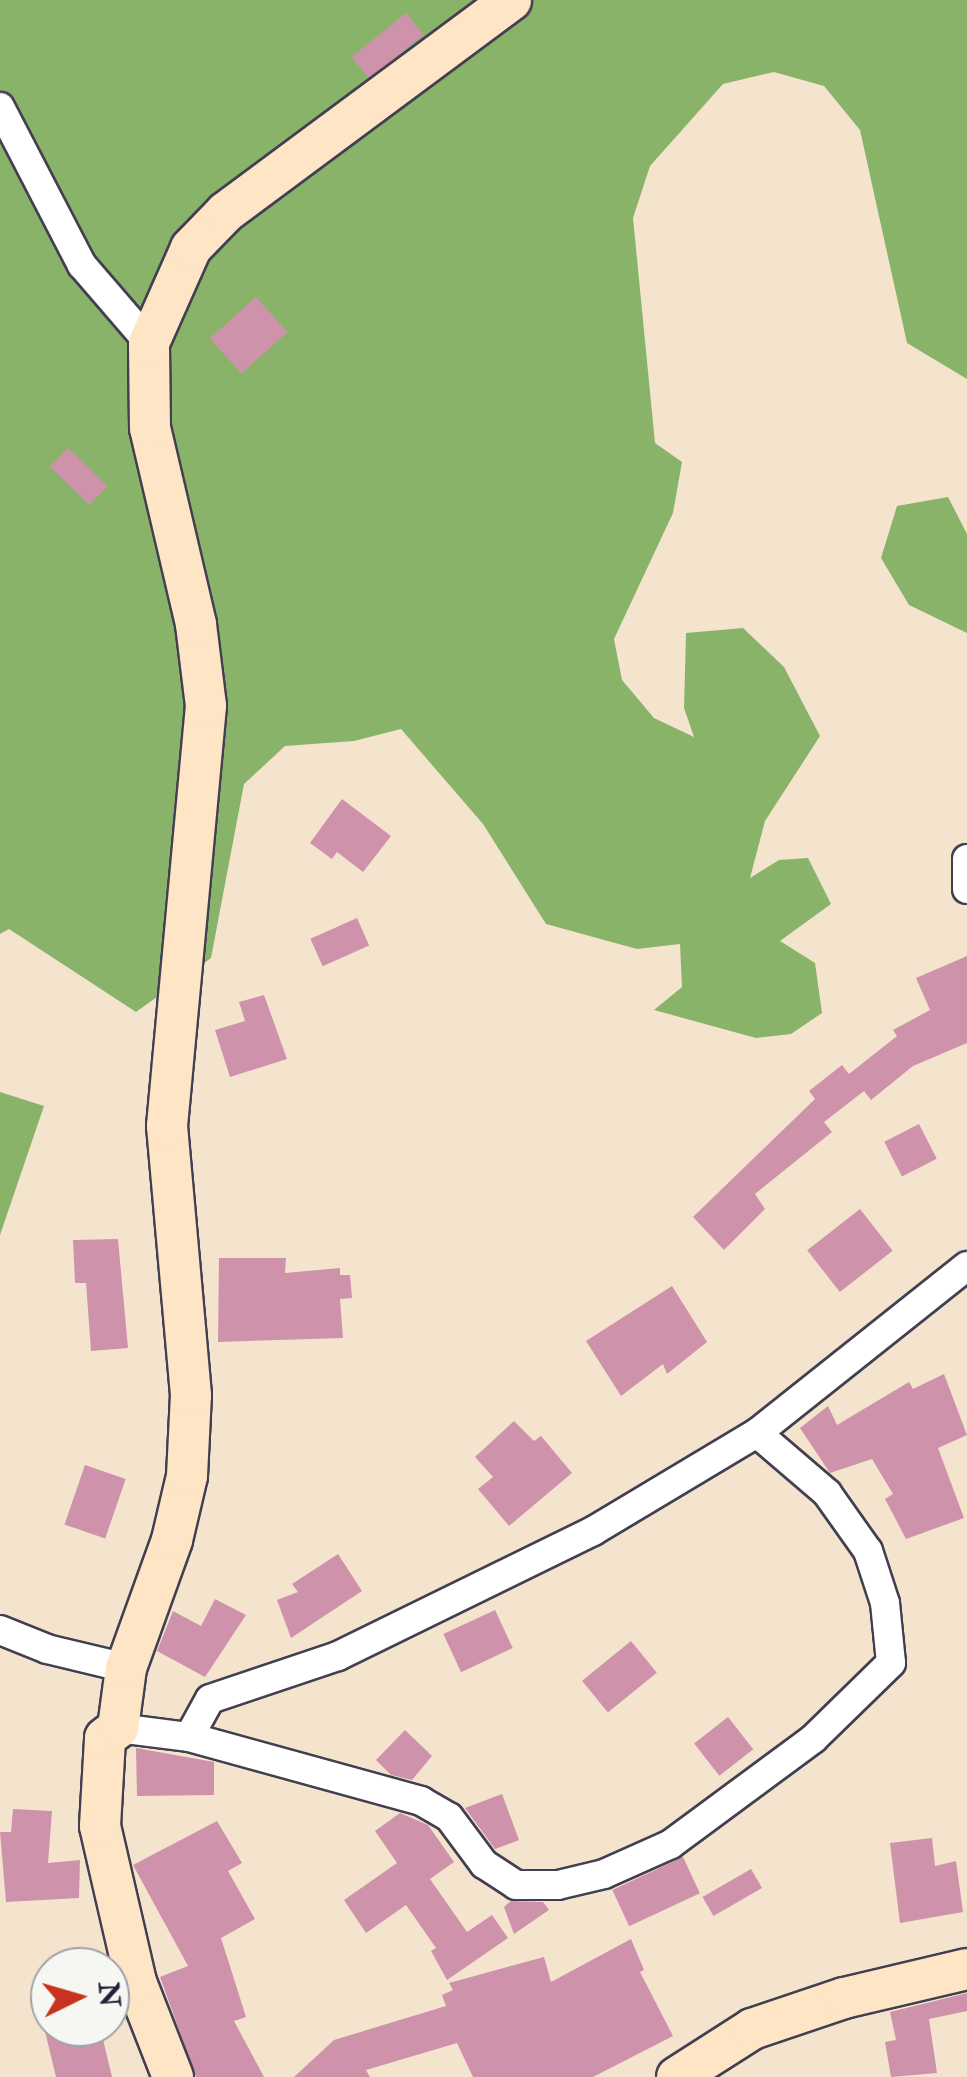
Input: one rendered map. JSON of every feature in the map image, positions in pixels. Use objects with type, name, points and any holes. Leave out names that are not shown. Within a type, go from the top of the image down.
[{"type":"street","points":[[118,1728],[126,1668],[172,1540],[186,1476],[191,1395],[167,1126],[206,706],[196,624],[150,428],[149,343],[191,248],[226,212],[511,0]]},
{"type":"street","points":[[0,108],[82,265],[149,343]]},
{"type":"street","points":[[967,859],[967,889]]},
{"type":"street","points":[[189,1737],[210,1699],[338,1656],[594,1531],[758,1432],[967,1266]]},
{"type":"street","points":[[172,2077],[136,1982],[107,1874],[100,1778],[105,1738],[118,1728],[189,1737],[421,1801],[449,1817],[484,1864],[516,1885],[558,1885],[604,1874],[670,1844],[812,1739],[891,1662],[882,1590],[868,1551],[827,1493],[758,1432]]},
{"type":"street","points":[[0,1630],[47,1650],[126,1668]]},
{"type":"street","points":[[677,2077],[752,2029],[844,1998],[967,1969]]},
{"type":"green space","points":[[0,0],[967,0],[967,379],[907,343],[860,130],[824,86],[774,72],[723,84],[650,166],[633,218],[655,443],[682,462],[673,513],[614,639],[622,680],[654,718],[694,737],[684,708],[686,633],[743,628],[784,667],[820,736],[765,821],[750,878],[779,860],[808,858],[831,904],[780,941],[815,963],[822,1013],[791,1034],[756,1038],[654,1010],[682,987],[680,944],[637,949],[546,924],[483,824],[401,729],[354,741],[285,746],[244,784],[211,958],[136,1012],[9,929],[0,934]]},
{"type":"green space","points":[[948,497],[967,534],[967,633],[909,605],[881,558],[897,506]]},
{"type":"green space","points":[[0,1092],[44,1106],[0,1235]]},
{"type":"building","points":[[406,13],[424,35],[369,79],[352,57]]},
{"type":"building","points":[[256,297],[287,332],[241,373],[210,338]]},
{"type":"building","points":[[68,448],[108,486],[90,505],[50,467]]},
{"type":"building","points":[[342,799],[391,836],[363,872],[337,852],[332,859],[310,843]]},
{"type":"building","points":[[357,918],[369,945],[323,966],[310,939]]},
{"type":"building","points":[[967,956],[967,1043],[913,1066],[871,1100],[864,1091],[824,1122],[832,1132],[755,1194],[765,1209],[724,1250],[693,1217],[815,1099],[809,1091],[842,1065],[849,1074],[897,1036],[893,1030],[930,1010],[916,978]]},
{"type":"building","points":[[264,995],[287,1059],[230,1077],[215,1030],[245,1021],[239,1002]]},
{"type":"building","points":[[919,1124],[937,1159],[902,1176],[884,1142]]},
{"type":"building","points":[[860,1209],[893,1251],[840,1292],[807,1250]]},
{"type":"building","points":[[118,1239],[128,1348],[91,1351],[86,1283],[75,1283],[73,1240]]},
{"type":"building","points":[[219,1258],[286,1258],[285,1273],[340,1268],[340,1275],[350,1275],[352,1298],[340,1299],[343,1338],[218,1342]]},
{"type":"building","points":[[672,1286],[707,1342],[667,1374],[663,1364],[621,1396],[586,1341]]},
{"type":"building","points":[[944,1374],[967,1435],[938,1448],[964,1518],[906,1539],[885,1499],[893,1494],[872,1459],[830,1473],[800,1428],[828,1406],[837,1425],[909,1382],[913,1389]]},
{"type":"building","points":[[514,1421],[534,1441],[541,1436],[572,1473],[509,1526],[478,1489],[493,1477],[475,1457]]},
{"type":"building","points":[[85,1465],[126,1479],[105,1539],[64,1525]]},
{"type":"building","points":[[338,1554],[362,1591],[291,1638],[277,1600],[298,1592],[292,1584]]},
{"type":"building","points":[[215,1599],[246,1615],[205,1677],[157,1651],[173,1611],[201,1626]]},
{"type":"building","points":[[495,1610],[513,1648],[461,1672],[443,1634]]},
{"type":"building","points":[[631,1641],[657,1673],[608,1713],[582,1681]]},
{"type":"building","points":[[728,1717],[753,1749],[719,1776],[694,1743]]},
{"type":"building","points":[[405,1730],[432,1756],[412,1780],[391,1775],[376,1760]]},
{"type":"building","points":[[136,1748],[214,1762],[214,1795],[137,1796]]},
{"type":"building","points":[[502,1794],[519,1840],[495,1849],[465,1808]]},
{"type":"building","points":[[13,1809],[52,1811],[48,1863],[80,1860],[79,1898],[6,1902],[0,1832],[11,1832]]},
{"type":"building","points":[[400,1813],[428,1825],[454,1862],[430,1879],[467,1932],[492,1915],[508,1938],[447,1980],[431,1951],[436,1948],[406,1905],[366,1933],[344,1900],[397,1863],[375,1831]]},
{"type":"building","points":[[217,1821],[242,1863],[228,1871],[255,1919],[221,1938],[246,2017],[234,2021],[264,2077],[196,2077],[160,1977],[188,1966],[133,1865]]},
{"type":"building","points":[[932,1838],[935,1866],[956,1861],[963,1912],[900,1923],[890,1843]]},
{"type":"building","points":[[683,1857],[700,1893],[629,1926],[612,1890]]},
{"type":"building","points":[[751,1869],[762,1888],[714,1916],[703,1897]]},
{"type":"building","points":[[511,1901],[543,1902],[549,1910],[514,1934],[504,1907]]},
{"type":"building","points":[[631,1939],[644,1970],[640,1972],[673,2036],[593,2077],[473,2077],[457,2043],[366,2070],[370,2077],[294,2077],[334,2040],[446,2006],[442,1995],[453,1990],[449,1983],[544,1957],[551,1982]]},
{"type":"building","points":[[967,1993],[967,2011],[929,2019],[937,2073],[891,2077],[885,2042],[896,2040],[890,2012]]},
{"type":"building","points":[[49,2047],[105,2047],[112,2077],[56,2077]]}]
